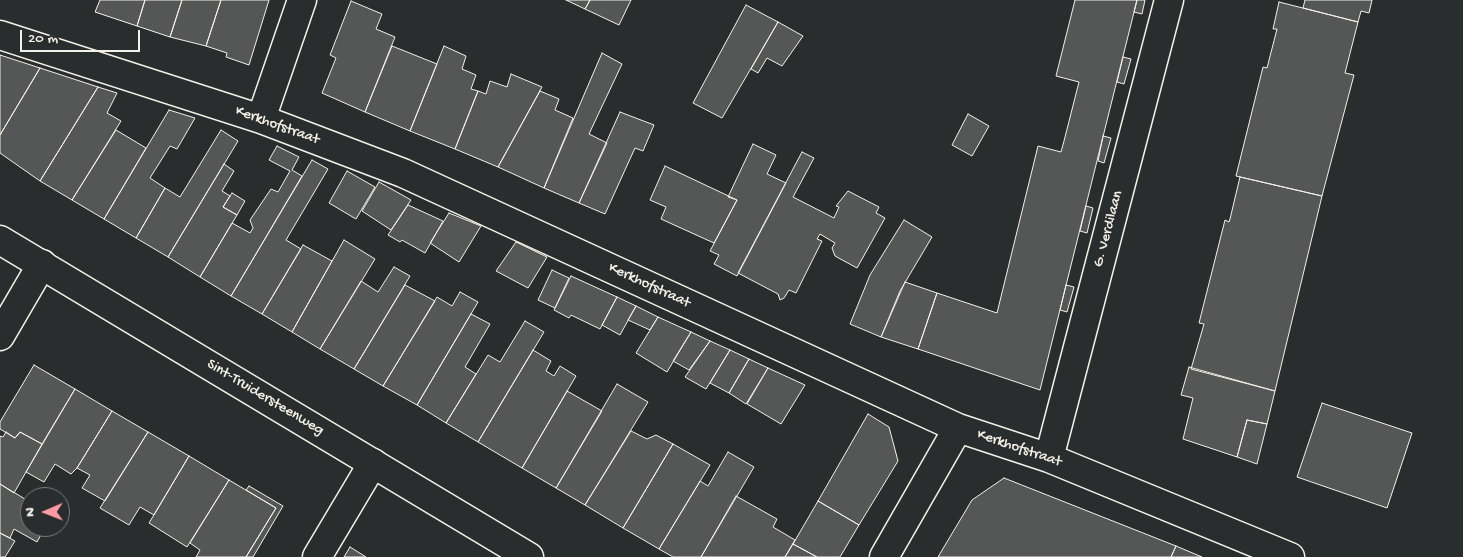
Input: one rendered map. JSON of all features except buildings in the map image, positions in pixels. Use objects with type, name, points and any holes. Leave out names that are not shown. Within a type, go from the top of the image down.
[{"type":"street","points":[[261,119],[302,0]]},
{"type":"street","name":"G. Verdilaan","points":[[1049,458],[1169,0]]},
{"type":"street","name":"Kerkhofstraat","points":[[0,35],[261,119],[403,173],[958,428],[1049,458],[1290,557]]},
{"type":"street","name":"Sint-Truidersteenweg","points":[[0,240],[529,557]]},
{"type":"street","points":[[0,336],[42,264]]},
{"type":"street","points":[[884,557],[958,428]]},
{"type":"street","points":[[317,557],[374,463]]}]
